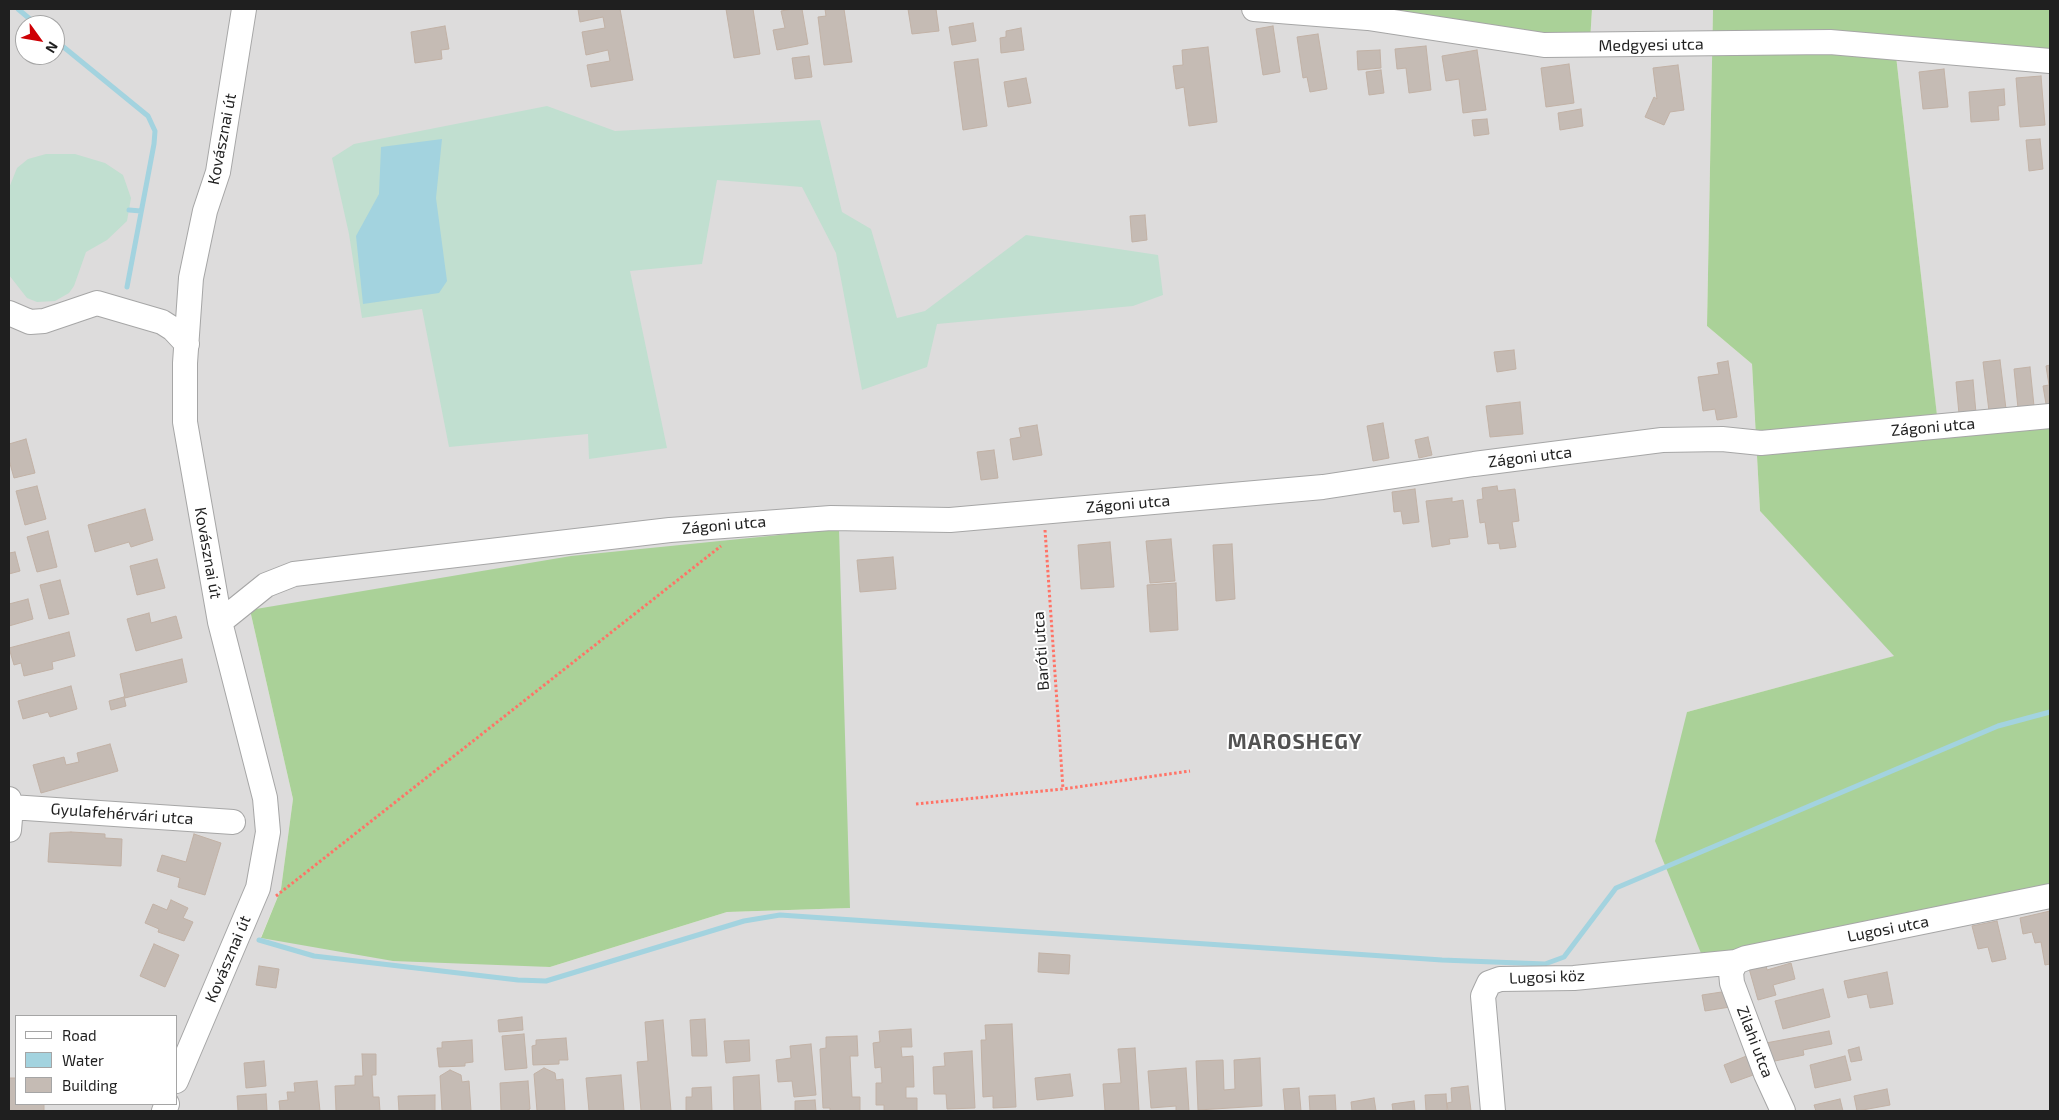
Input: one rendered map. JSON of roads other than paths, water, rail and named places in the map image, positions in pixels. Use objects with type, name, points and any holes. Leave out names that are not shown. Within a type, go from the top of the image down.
[{"type":"street","name":"Kovásznai út","points":[[178,1076],[258,888],[268,832],[265,798],[220,622],[186,422],[187,344],[191,278],[205,211],[218,172],[244,9]]},
{"type":"street","name":"Medgyesi utca","points":[[1254,9],[1368,18],[1544,45],[1830,42],[2050,61]]},
{"type":"street","points":[[123,294],[188,318]]},
{"type":"street","points":[[9,313],[30,322],[44,321],[97,303],[162,322],[173,329],[187,344]]},
{"type":"street","name":"Zágoni utca","points":[[220,622],[266,584],[294,574],[670,530],[768,521],[831,518],[950,520],[1323,487],[1474,464],[1662,440],[1722,438],[1761,443],[2050,416]]},
{"type":"street","name":"Gyulafehérvári utca","points":[[9,830],[10,803],[233,822]]},
{"type":"street","name":"Lugosi utca","points":[[1733,967],[1746,958],[2050,896]]},
{"type":"street","name":"Lugosi köz","points":[[1493,1111],[1483,996],[1489,983],[1500,979],[1574,978],[1733,967]]},
{"type":"street","name":"Zilahi utca","points":[[1733,967],[1732,983],[1766,1074],[1783,1111]]},
{"type":"water","points":[[442,139],[436,198],[447,281],[439,293],[363,304],[356,236],[379,194],[381,147]]},
{"type":"waterway","points":[[18,9],[25,15]]},
{"type":"waterway","points":[[65,48],[148,116],[155,131],[127,287]]},
{"type":"waterway","points":[[129,210],[141,211]]},
{"type":"waterway","points":[[259,940],[314,956],[518,980],[546,981],[744,921],[780,915],[1442,960],[1545,964],[1564,957],[1616,888],[1998,726],[2050,712]]},
{"type":"district","name":"MAROSHEGY","points":[[1295,742]]}]
